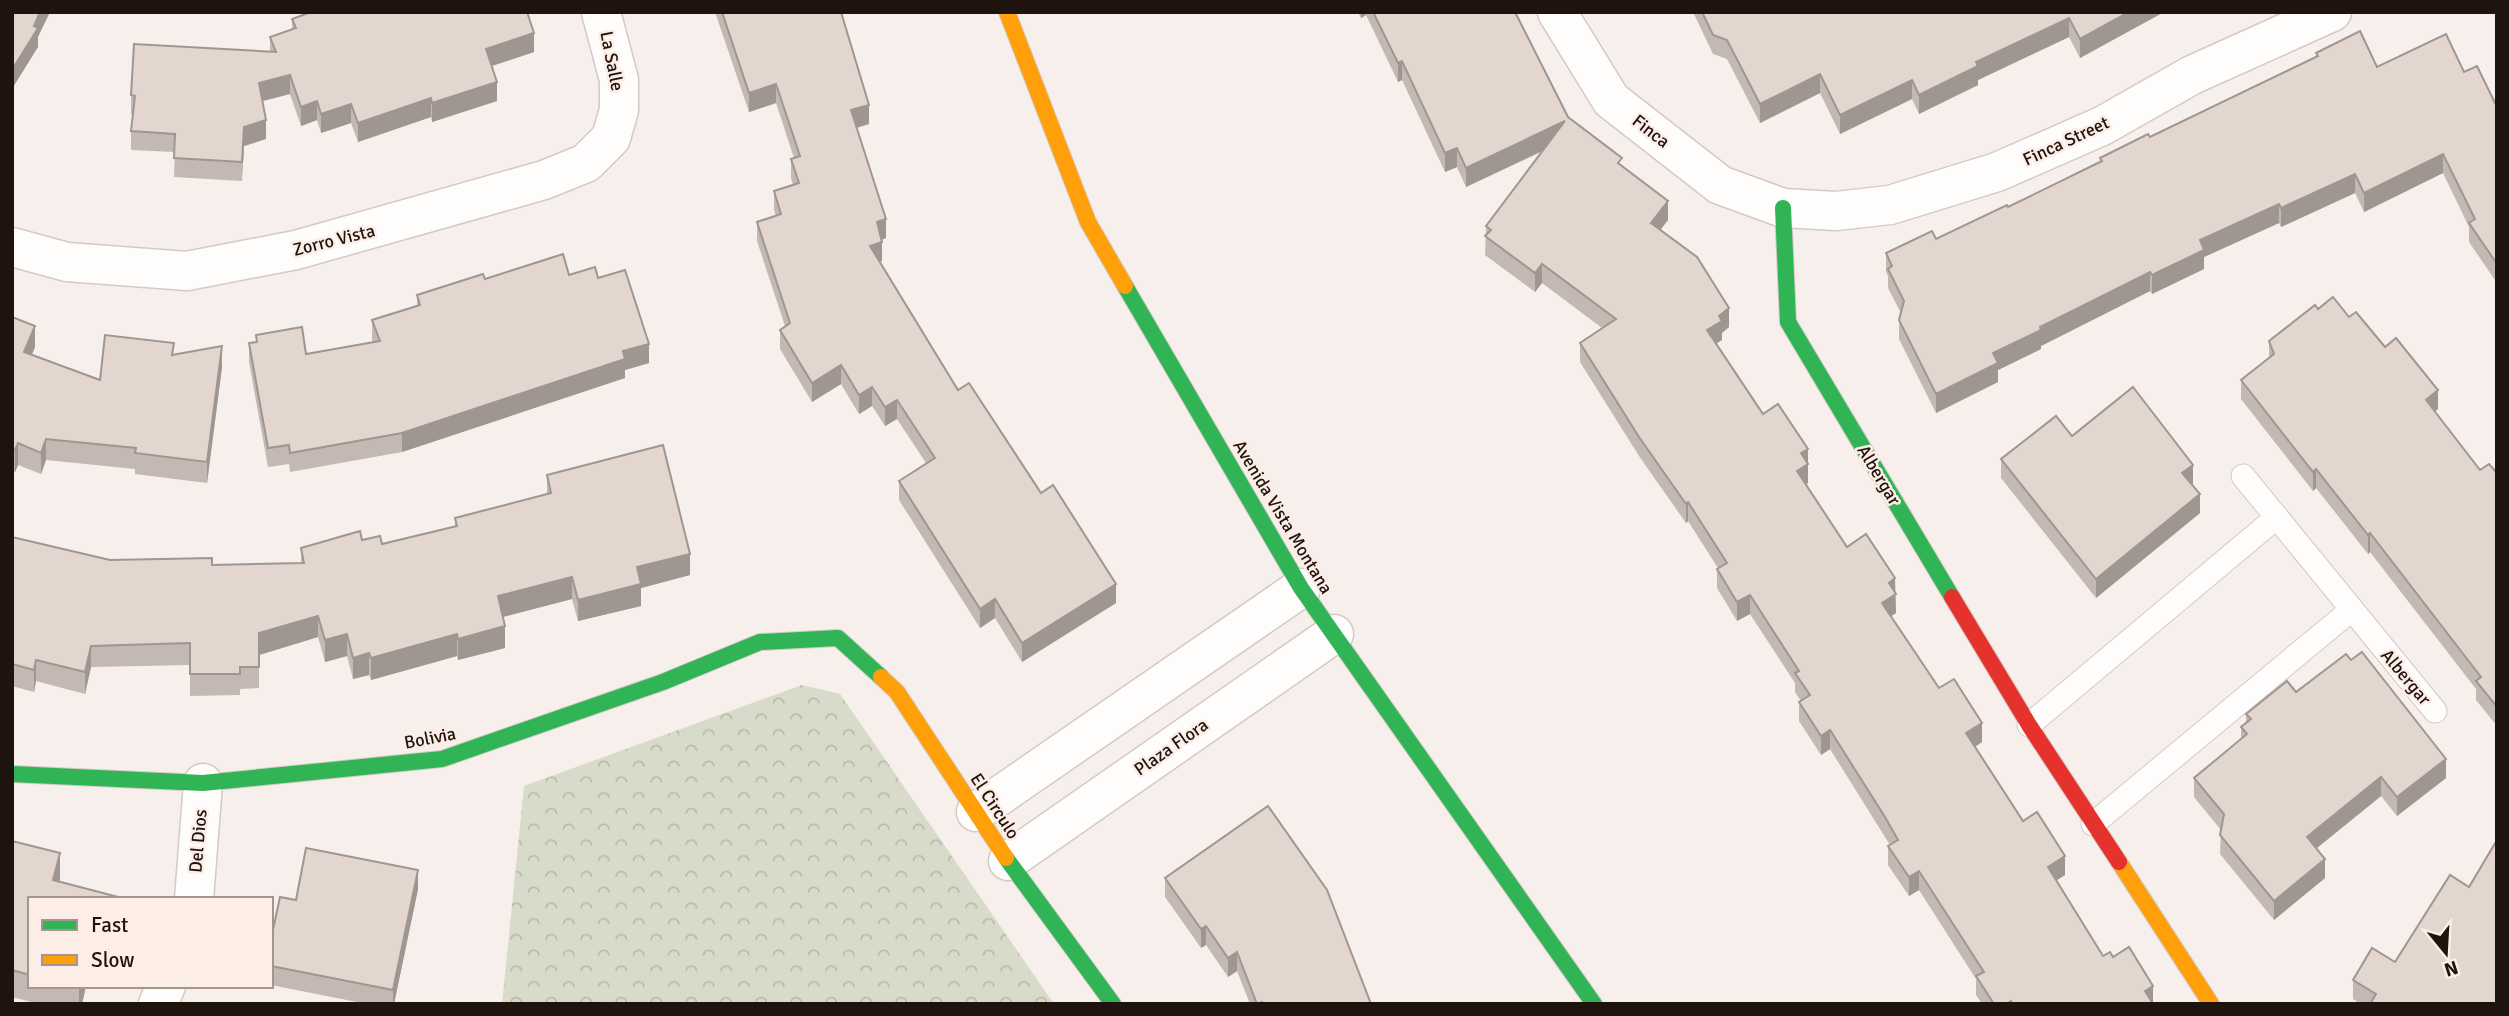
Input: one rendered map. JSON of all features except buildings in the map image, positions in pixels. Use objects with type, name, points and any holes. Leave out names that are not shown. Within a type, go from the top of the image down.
[{"type":"street","name":"La Salle","points":[[601,12],[620,80],[619,110]]},
{"type":"street","name":"Avenida Vista Montana","points":[[1007,12],[1088,222],[1301,588],[1594,1004]]},
{"type":"street","name":"Finca","points":[[1557,12],[1611,100],[1720,185],[1783,208]]},
{"type":"street","name":"Finca Street","points":[[1783,208],[1836,211],[1890,205],[1997,172],[2102,126],[2192,75],[2332,12]]},
{"type":"street","name":"Zorro Vista","points":[[12,247],[67,262],[187,271],[296,250],[544,180],[586,163],[611,138],[619,110]]},
{"type":"street","name":"Albergar","points":[[1783,208],[1788,322],[2029,725],[2211,1004]]},
{"type":"street","points":[[976,812],[1301,588]]},
{"type":"street","name":"Plaza Flora","points":[[1008,861],[1334,634]]},
{"type":"street","name":"El Circulo","points":[[838,638],[897,692],[1008,861],[1113,1004]]},
{"type":"street","name":"Bolivia","points":[[12,774],[203,783],[442,759],[663,682],[760,642],[838,638]]},
{"type":"street","name":"Del Dios","points":[[194,897],[203,783]]},
{"type":"street","points":[[158,1004],[165,988]]},
{"type":"lane","name":"Albergar","points":[[2243,476],[2350,611],[2435,711]]},
{"type":"lane","points":[[2029,725],[2277,517]]},
{"type":"lane","points":[[2093,824],[2350,611]]},
{"type":"green space","points":[[802,685],[840,694],[1054,1004],[502,1004],[524,786]]},
{"type":"traffic: fast","points":[[1783,208],[1788,322],[1952,597]]},
{"type":"traffic: fast","points":[[1125,286],[1301,588],[1594,1004]]},
{"type":"traffic: fast","points":[[12,774],[203,783],[442,759],[663,682],[760,642],[838,638],[881,677]]},
{"type":"traffic: fast","points":[[1006,858],[1113,1004]]},
{"type":"traffic: slow","points":[[1007,12],[1088,222],[1125,286]]},
{"type":"traffic: slow","points":[[881,677],[897,692],[1006,858]]},
{"type":"traffic: slow","points":[[2119,862],[2211,1004]]},
{"type":"traffic: jam","points":[[1952,597],[2029,725],[2119,862]]}]
